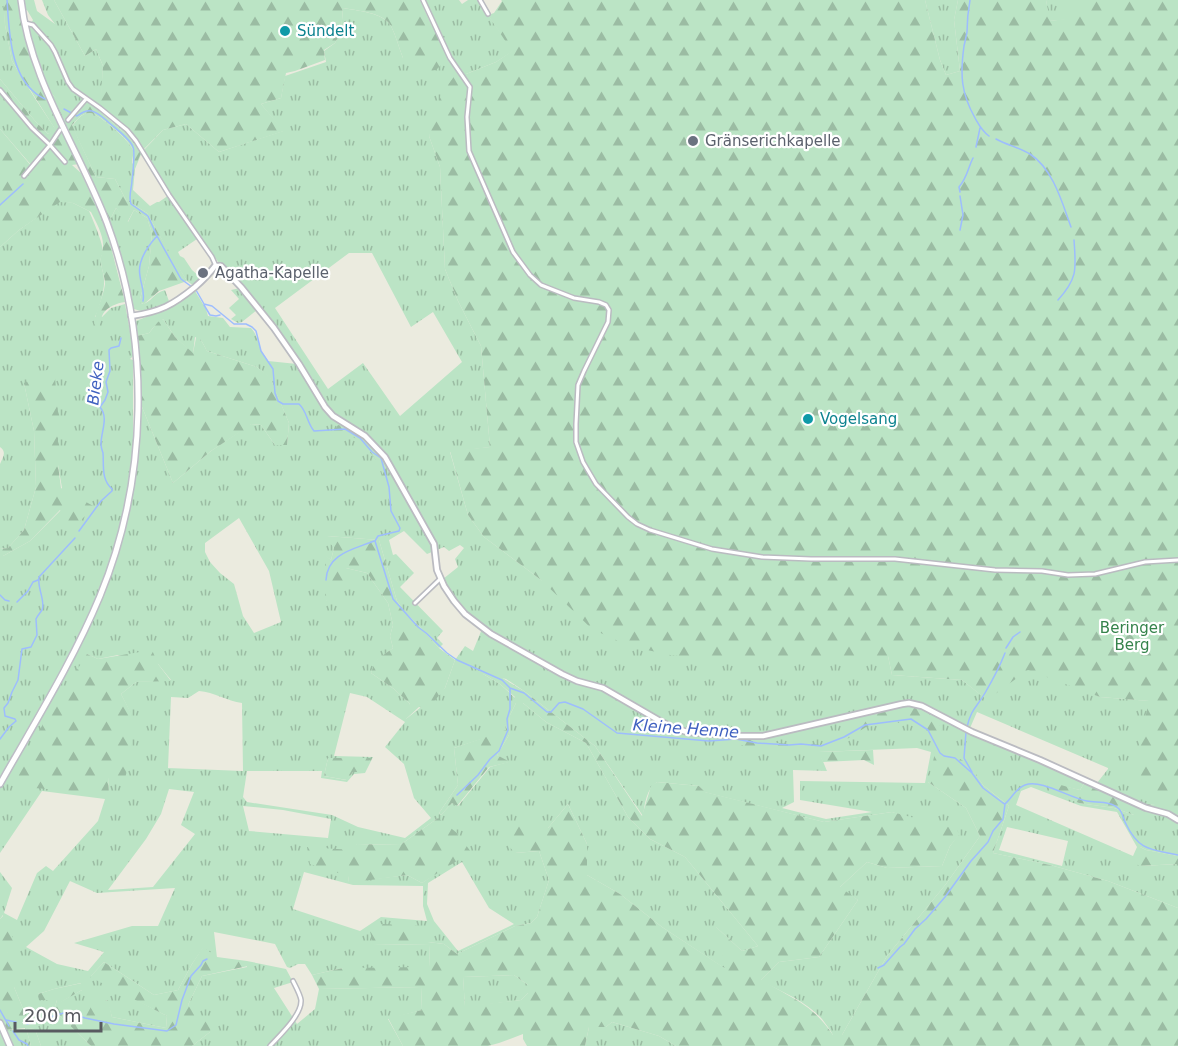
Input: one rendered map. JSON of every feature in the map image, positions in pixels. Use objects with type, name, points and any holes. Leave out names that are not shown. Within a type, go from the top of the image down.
[{"type":"main road","points":[[0,784],[56,686],[83,634],[106,580],[121,533],[132,484],[138,424],[137,368],[131,316],[121,268],[92,187],[45,88],[33,55],[21,0]]},
{"type":"main road","points":[[0,1023],[10,1046]]},
{"type":"street","points":[[423,0],[450,58],[469,85],[467,132],[469,151],[515,255],[541,285],[574,298],[599,302],[606,305],[609,310],[608,322],[579,382],[576,438],[580,454],[592,478],[606,496],[637,524],[704,547],[779,559],[894,559],[1068,575],[1095,574],[1145,562],[1178,560]]},
{"type":"street","points":[[480,0],[488,14]]},
{"type":"street","points":[[25,23],[33,25],[51,45],[70,86],[123,127],[136,141],[216,266],[221,267],[241,287],[274,328],[325,407],[333,416],[365,436],[381,451],[434,544],[440,579],[459,608],[491,634],[556,672],[603,688],[649,716],[677,729],[758,736],[902,704],[915,704],[932,710],[985,738],[1178,820]]},
{"type":"street","points":[[0,90],[65,162]]},
{"type":"street","points":[[68,120],[86,99]]},
{"type":"street","points":[[24,177],[60,130]]},
{"type":"street","points":[[131,316],[155,312],[170,306],[202,281],[216,266]]},
{"type":"street","points":[[415,603],[440,579]]},
{"type":"street","points":[[270,1046],[288,1026],[300,1005],[300,998],[293,981]]},
{"type":"green space","points":[[0,0],[4,0],[5,25],[12,61],[56,130],[48,134],[0,79]]},
{"type":"green space","points":[[3,0],[19,0],[34,64],[59,124],[79,164],[72,165],[81,173],[101,216],[111,247],[125,302],[107,309],[98,328],[94,325],[105,284],[101,259],[103,243],[91,212],[73,203],[60,202],[19,230],[0,247],[0,129],[33,168],[52,145],[6,97],[0,87],[0,79],[48,134],[55,129],[12,61]]},
{"type":"green space","name":"Beringer Berg","points":[[23,0],[34,0],[37,11],[55,24],[48,15],[42,0],[54,0],[85,56],[96,49],[103,66],[101,108],[123,127],[143,151],[163,130],[186,124],[219,152],[283,131],[261,104],[281,98],[285,76],[326,62],[324,51],[335,43],[341,32],[343,8],[369,13],[387,21],[393,30],[403,58],[447,48],[425,0],[459,0],[462,4],[468,0],[478,0],[513,51],[496,62],[461,74],[429,136],[440,167],[445,269],[481,346],[490,447],[450,452],[468,515],[484,537],[541,580],[888,656],[892,675],[962,680],[981,695],[1178,583],[1155,805],[1124,801],[1085,782],[1080,790],[1049,783],[1049,791],[1079,803],[1114,808],[1134,815],[1164,812],[1178,815],[1178,856],[1140,847],[1141,866],[1178,864],[1178,908],[1108,881],[1050,865],[993,853],[1009,806],[983,785],[970,766],[928,782],[966,808],[980,836],[946,884],[887,956],[842,1035],[833,1035],[822,1019],[809,1007],[760,981],[779,962],[819,957],[858,900],[839,888],[867,862],[887,868],[942,866],[950,846],[959,834],[892,812],[824,822],[704,792],[699,786],[657,782],[648,793],[643,816],[595,746],[506,679],[483,674],[500,684],[515,698],[505,720],[506,731],[454,748],[458,785],[439,813],[441,815],[452,803],[458,806],[490,767],[508,762],[497,755],[509,735],[510,715],[516,703],[523,703],[546,722],[586,743],[628,817],[650,839],[685,857],[758,946],[742,951],[716,927],[727,970],[662,927],[620,894],[587,875],[587,844],[568,804],[548,828],[515,853],[539,851],[549,880],[537,917],[531,923],[515,926],[457,954],[444,944],[428,942],[373,944],[430,945],[429,968],[343,968],[312,975],[305,964],[287,967],[275,944],[214,932],[217,958],[203,948],[178,990],[154,995],[104,962],[91,976],[167,1016],[166,1028],[112,1017],[107,1000],[86,1016],[74,1016],[60,1002],[82,990],[81,983],[38,994],[57,1000],[54,1010],[91,1046],[41,1046],[35,1029],[26,1028],[31,1046],[10,1046],[3,1030],[25,1029],[24,1011],[14,987],[3,915],[0,919],[0,872],[12,888],[4,913],[17,920],[37,873],[46,866],[53,871],[98,821],[105,799],[42,791],[0,853],[0,556],[30,541],[61,510],[62,488],[58,465],[24,383],[34,431],[36,487],[24,530],[8,548],[0,549],[0,464],[4,453],[0,447],[0,247],[19,230],[60,201],[73,203],[89,211],[103,248],[101,260],[104,288],[95,317],[102,317],[111,308],[125,304],[132,342],[133,356],[130,359],[133,360],[133,446],[129,483],[134,484],[140,402],[173,483],[211,451],[251,424],[261,425],[275,445],[287,445],[289,423],[270,378],[257,367],[207,351],[201,340],[195,337],[193,354],[175,337],[163,319],[149,333],[137,336],[136,321],[171,307],[195,291],[208,316],[223,318],[230,327],[251,328],[268,361],[297,364],[323,409],[384,454],[370,438],[332,413],[260,308],[219,263],[142,152],[135,169],[133,190],[150,206],[169,195],[197,239],[178,252],[201,278],[194,286],[187,281],[147,213],[126,200],[115,179],[96,177],[72,126],[82,115],[91,113],[95,115],[121,135],[133,150],[132,164],[141,153],[128,136],[100,111],[76,111],[56,99],[43,78],[34,52],[28,29],[28,25],[33,20],[27,10],[24,11]],"holes":[[[349,253],[372,253],[411,327],[433,312],[462,362],[400,416],[363,363],[328,389],[275,308]],[[239,518],[269,571],[281,622],[254,633],[243,616],[234,584],[210,562],[205,552],[205,543]],[[404,531],[427,554],[444,547],[449,551],[460,545],[464,548],[455,559],[458,567],[443,579],[457,601],[482,629],[473,651],[465,646],[455,660],[445,688],[406,719],[410,704],[371,673],[376,661],[393,648],[390,636],[393,625],[388,603],[367,573],[346,568],[326,601],[325,556],[331,560],[334,548],[327,536],[379,540],[397,601],[439,648],[443,644],[437,638],[443,631],[400,587],[414,573],[396,554],[393,555],[389,540]],[[87,654],[98,659],[118,655],[158,664],[171,680],[136,682],[121,694],[131,714],[108,777],[109,793]],[[199,691],[242,703],[243,771],[168,768],[171,697],[188,698]],[[350,693],[367,697],[405,722],[385,747],[404,764],[414,798],[431,818],[405,838],[358,827],[332,815],[247,802],[243,797],[247,771],[322,771],[321,778],[347,782],[354,774],[365,773],[373,757],[334,756]],[[1091,693],[1155,694],[1144,728],[1150,701],[1100,697]],[[977,712],[1108,769],[1097,783],[970,728]],[[917,748],[931,752],[925,783],[800,781],[800,800],[872,812],[826,819],[782,808],[794,802],[793,770],[827,771],[819,752]],[[328,758],[339,759],[363,772],[353,772],[346,780],[324,776]],[[1031,787],[1081,806],[1117,812],[1137,847],[1133,856],[1016,805],[1021,791]],[[169,789],[194,792],[181,825],[195,834],[153,887],[108,890],[146,839],[161,814]],[[243,806],[283,810],[331,819],[328,838],[249,831]],[[438,818],[435,874],[422,883],[407,875],[349,882],[348,876],[357,844],[400,845]],[[1007,827],[1068,841],[1062,866],[999,850]],[[462,862],[489,908],[514,924],[458,951],[434,921],[427,904],[428,883]],[[304,872],[353,885],[423,886],[423,906],[427,921],[381,917],[360,931],[293,909]],[[70,881],[97,893],[175,888],[158,926],[132,926],[74,943],[104,952],[88,971],[57,964],[26,947],[44,931]]]},
{"type":"green space","points":[[54,0],[420,0],[432,26],[436,24],[451,55],[436,70],[432,71],[403,58],[387,21],[370,13],[343,8],[341,32],[335,43],[324,50],[325,60],[286,73],[281,98],[261,104],[284,131],[219,152],[186,124],[163,130],[142,151],[123,127],[100,108],[103,66],[96,49],[85,56]]},
{"type":"green space","name":"Beringer Berg","points":[[501,0],[925,0],[946,75],[960,71],[954,20],[958,0],[1046,0],[1050,21],[1073,18],[1073,0],[1178,0],[1178,815],[1165,812],[1164,816],[1134,815],[1114,808],[1079,803],[1049,792],[1049,782],[1080,790],[1085,782],[1124,801],[1155,805],[1155,797],[1132,776],[1149,701],[1100,697],[1028,670],[987,700],[962,680],[892,675],[888,656],[839,660],[716,660],[670,655],[629,646],[592,629],[541,580],[484,537],[468,515],[450,451],[490,447],[481,346],[445,269],[440,167],[429,136],[441,94],[459,70],[461,74],[466,74],[496,62],[512,51],[488,15],[494,13]]},
{"type":"green space","points":[[925,0],[958,0],[954,20],[960,71],[946,75]]},
{"type":"green space","points":[[1046,0],[1073,0],[1073,19],[1049,21]]},
{"type":"green space","points":[[49,91],[61,103],[77,112],[84,103],[89,102],[128,136],[141,153],[134,169],[131,146],[115,129],[91,113],[82,115],[72,125],[96,177],[115,179],[126,200],[147,213],[187,281],[159,291],[144,304],[140,303],[149,266],[152,233],[147,218],[134,210],[127,223],[116,208],[108,224]]},
{"type":"green space","points":[[0,92],[46,143],[46,148],[32,166],[0,129]]},
{"type":"green space","points":[[116,208],[128,222],[134,210],[147,218],[152,233],[149,266],[140,299],[142,304],[165,290],[170,304],[146,311],[132,308],[126,280],[108,224]]},
{"type":"green space","points":[[240,288],[257,310],[238,323],[231,319],[236,315],[229,308],[239,299],[231,290]]},
{"type":"green space","points":[[163,319],[175,337],[193,353],[197,333],[199,333],[207,351],[257,367],[270,377],[289,423],[287,445],[275,445],[261,425],[251,424],[244,434],[240,432],[211,451],[173,483],[140,402],[137,336],[149,333]]},
{"type":"green space","points":[[54,366],[61,488],[95,507],[72,528],[60,510],[30,541],[0,556],[0,549],[8,548],[24,530],[36,487],[34,431],[24,383]]},
{"type":"green space","points":[[338,425],[345,427],[365,441],[386,465],[392,505],[401,526],[397,526],[389,508],[388,493],[380,467],[374,457],[360,441],[346,433],[332,434]]},
{"type":"green space","points":[[327,536],[379,540],[397,601],[439,648],[455,660],[445,688],[428,709],[419,707],[406,719],[401,715],[410,704],[371,673],[375,661],[393,648],[390,636],[393,625],[388,603],[367,573],[346,568],[346,580],[337,584],[337,599],[325,601],[325,555],[331,560],[334,548],[326,538]]},
{"type":"green space","points":[[152,650],[158,664],[171,681],[136,682],[121,694],[131,713],[131,752],[125,779],[108,778],[109,794],[22,787],[10,777],[87,654],[98,659]]},
{"type":"green space","points":[[484,667],[524,691],[595,746],[642,816],[651,786],[657,782],[699,786],[705,792],[824,822],[892,812],[956,829],[960,834],[950,846],[942,866],[887,868],[867,862],[840,887],[858,900],[819,957],[779,962],[761,980],[807,1007],[818,1016],[833,1035],[842,1035],[887,956],[946,884],[980,836],[966,808],[928,782],[935,753],[954,755],[971,766],[983,785],[1009,806],[993,853],[1050,865],[1108,881],[1178,908],[1178,1046],[676,1046],[659,1036],[612,1022],[606,1027],[589,1027],[585,1046],[527,1046],[523,1034],[488,1046],[403,1046],[388,1018],[422,1010],[421,987],[319,989],[312,975],[343,968],[429,967],[430,945],[373,944],[370,931],[382,924],[422,926],[428,942],[444,944],[457,954],[515,926],[531,923],[537,917],[549,880],[539,851],[515,853],[506,843],[520,822],[548,828],[568,804],[587,844],[587,875],[620,894],[662,927],[726,969],[715,926],[742,951],[758,946],[685,857],[650,839],[628,817],[586,743],[546,722],[523,703],[516,703],[510,715],[509,735],[497,755],[510,762],[489,767],[457,806],[452,803],[441,815],[439,813],[458,785],[454,748],[506,730],[504,720],[515,697],[500,684],[483,674]],"holes":[[[514,975],[528,985],[528,993],[521,1000],[465,1006],[463,977]]]},
{"type":"green space","points":[[905,706],[920,707],[941,727],[942,751],[934,748],[928,732],[912,721],[866,727],[844,741],[824,748],[797,751],[755,748],[728,742],[726,736],[746,738],[752,741],[789,744],[801,742],[820,745],[845,735],[850,725],[861,715]]},
{"type":"green space","points":[[873,750],[874,765],[864,760],[823,762],[818,752]]},
{"type":"green space","points":[[328,758],[371,758],[363,772],[353,772],[347,780],[324,776]]},
{"type":"green space","points":[[438,818],[457,833],[471,852],[422,883],[407,875],[349,883],[348,876],[310,864],[307,847],[352,850],[357,844],[400,845]]},
{"type":"green space","points":[[1140,847],[1178,856],[1178,864],[1140,866],[1131,862]]},
{"type":"green space","points":[[4,915],[14,941],[7,952],[26,970],[14,987],[24,1011],[26,1028],[4,1030],[10,1046],[0,1046],[0,919]]},
{"type":"green space","points":[[203,947],[217,957],[247,961],[248,966],[202,976],[188,1005],[212,1024],[210,1032],[192,1046],[91,1046],[54,1010],[57,1000],[39,1000],[38,994],[82,983],[82,990],[61,1002],[74,1016],[86,1016],[92,1005],[108,1000],[112,1017],[166,1028],[167,1016],[90,977],[104,962],[154,995],[178,990]]},
{"type":"green space","points":[[247,961],[286,969],[293,982],[274,988],[297,1024],[315,1009],[319,989],[421,987],[422,1010],[388,1019],[403,1046],[192,1046],[210,1032],[188,1005],[202,976],[247,967]]},
{"type":"green space","points":[[514,975],[528,985],[528,993],[521,1000],[465,1007],[463,977]]},
{"type":"green space","points":[[612,1022],[659,1036],[676,1046],[585,1046],[589,1027],[606,1027]]},
{"type":"green space","points":[[26,1028],[35,1029],[41,1046],[31,1046]]},
{"type":"waterway","name":"Kleine Henne","points":[[7,0],[15,61],[25,83],[45,99]]},
{"type":"waterway","points":[[970,0],[963,56],[964,92],[970,109],[981,128],[989,136]]},
{"type":"waterway","name":"Kleine Henne","points":[[64,109],[77,116],[85,111],[95,112],[131,144],[134,149],[131,204],[148,216],[181,279],[192,287]]},
{"type":"waterway","points":[[976,147],[980,128]]},
{"type":"waterway","points":[[996,139],[1030,154],[1045,168],[1056,187],[1071,227]]},
{"type":"waterway","points":[[960,192],[959,187],[973,158]]},
{"type":"waterway","points":[[0,205],[23,184]]},
{"type":"waterway","points":[[960,196],[963,215],[960,230]]},
{"type":"waterway","name":"Bieke","points":[[143,301],[139,270],[141,260],[157,236]]},
{"type":"waterway","points":[[1058,300],[1065,292],[1074,273],[1074,240]]},
{"type":"waterway","name":"Kleine Henne","points":[[196,290],[204,304],[212,306],[234,324],[246,324],[256,331],[261,351],[273,369],[278,401],[283,404],[299,404],[314,431],[345,429],[360,438],[372,452],[381,458],[389,487],[391,511],[400,528],[399,531],[378,536],[375,541],[393,599],[418,627],[447,653],[457,660],[502,680],[510,688],[524,693],[547,712],[551,712],[559,703],[565,702],[583,709],[617,733],[709,741],[736,739],[757,743],[821,746],[865,725],[911,719],[928,730],[940,753],[955,758],[972,773],[983,788],[1003,803],[1005,804],[1022,786],[1032,784],[1091,802],[1111,804],[1120,810],[1131,833],[1141,844],[1153,850],[1178,855]]},
{"type":"waterway","name":"Kleine Henne","points":[[204,305],[210,315],[220,315]]},
{"type":"waterway","name":"Bieke","points":[[79,531],[101,501],[112,491],[104,472],[101,444],[104,416],[100,407],[108,392],[106,382],[110,371],[109,350],[119,346],[121,338]]},
{"type":"waterway","name":"Bieke","points":[[0,739],[16,721],[5,716],[4,708],[18,680],[22,649],[31,647],[37,635],[36,619],[43,607],[39,577],[75,538]]},
{"type":"waterway","points":[[326,580],[331,564],[343,553],[374,541]]},
{"type":"waterway","points":[[17,602],[33,582],[38,580]]},
{"type":"waterway","points":[[0,595],[9,601]]},
{"type":"waterway","points":[[1006,648],[1013,637],[1020,632]]},
{"type":"waterway","points":[[967,727],[972,712],[990,684],[1005,653]]},
{"type":"waterway","points":[[457,795],[499,751],[508,730],[510,689]]},
{"type":"waterway","points":[[966,732],[964,758],[972,772]]},
{"type":"waterway","points":[[878,968],[884,965],[926,919],[988,842],[993,831],[1003,819],[1005,804]]},
{"type":"waterway","points":[[27,1024],[67,1012],[114,1024],[167,1031],[176,1025],[191,976],[207,959]]},
{"type":"waterway","name":"Bieke","points":[[0,1010],[9,1026]]},
{"type":"waterway","points":[[6,1020],[16,1022]]},
{"type":"waterway","name":"Bieke","points":[[13,1031],[19,1040],[28,1046]]},
{"type":"place","name":"Sündelt","points":[[285,31]]},
{"type":"place","name":"Gränserichkapelle","points":[[693,141]]},
{"type":"place","name":"Agatha-Kapelle","points":[[203,273]]},
{"type":"place","name":"Vogelsang","points":[[808,419]]}]
